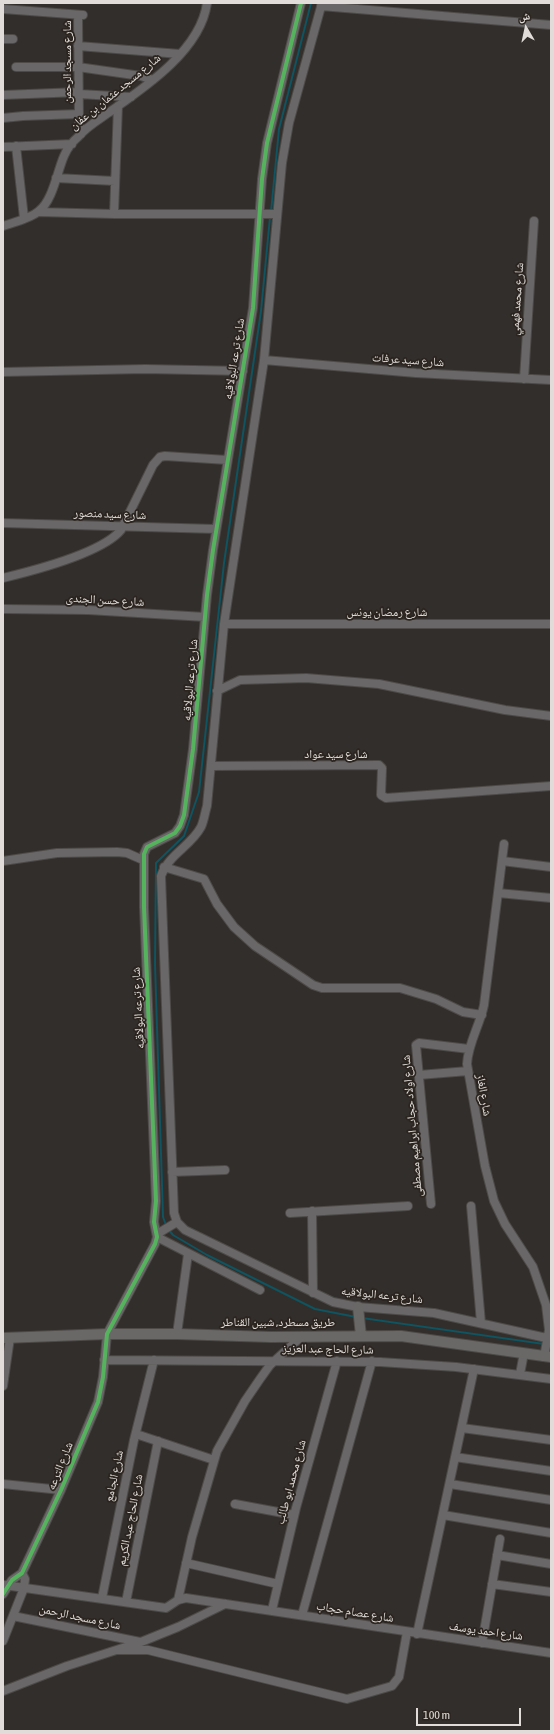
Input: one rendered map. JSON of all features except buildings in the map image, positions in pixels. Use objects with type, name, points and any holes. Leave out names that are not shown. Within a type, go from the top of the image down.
[{"type":"main road","points":[[358,1308],[361,1336]]},
{"type":"main road","name":"طريق مسطرد, شبين القناطر","points":[[6,1338],[106,1337],[177,1334],[271,1337],[401,1336],[548,1357]]},
{"type":"street","name":"شارع مسجد عثمان بن عفان","points":[[39,212],[47,202],[64,156],[72,144],[81,134],[131,98],[153,80],[180,54],[199,29],[206,11],[207,3]]},
{"type":"street","name":"شارع ترعه البولاقيه","points":[[158,1234],[154,1222],[156,1193],[143,860],[146,847],[175,833],[180,826],[184,815],[194,749],[205,617],[216,529],[253,308],[267,143],[301,3]]},
{"type":"street","points":[[106,1337],[155,1244],[158,1234],[175,1223],[160,876],[164,867],[190,841],[201,827],[207,806],[224,624],[264,360],[282,163],[289,123],[322,4],[551,25]]},
{"type":"street","name":"شارع مسجد الرحمن","points":[[3,9],[81,15],[78,46],[79,114],[81,134]]},
{"type":"street","points":[[3,39],[13,40]]},
{"type":"street","points":[[78,46],[180,54]]},
{"type":"street","points":[[16,67],[78,67],[141,76],[153,80]]},
{"type":"street","points":[[3,95],[79,93],[131,98]]},
{"type":"street","points":[[114,214],[118,106]]},
{"type":"street","points":[[3,118],[79,114]]},
{"type":"street","points":[[3,147],[72,144]]},
{"type":"street","points":[[16,146],[24,218]]},
{"type":"street","points":[[56,178],[115,181]]},
{"type":"street","points":[[3,226],[39,212],[114,214],[277,214]]},
{"type":"street","name":"شارع محمد فهمي","points":[[524,379],[534,221]]},
{"type":"street","name":"شارع سيد عرفات","points":[[264,360],[416,373],[551,380]]},
{"type":"street","points":[[3,372],[145,369],[243,371]]},
{"type":"street","points":[[3,578],[58,563],[103,544],[117,536],[153,465],[160,457],[171,456],[227,460]]},
{"type":"street","name":"شارع سيد منصور","points":[[3,523],[216,529]]},
{"type":"street","name":"شارع حسن الجندى","points":[[3,609],[88,610],[205,617]]},
{"type":"street","name":"شارع رمضان يونس","points":[[224,624],[551,624]]},
{"type":"street","points":[[217,691],[240,680],[306,678],[379,684],[511,712],[551,716]]},
{"type":"street","name":"شارع سيد عواد","points":[[211,766],[379,765],[382,768],[381,795],[386,798],[551,786]]},
{"type":"street","name":"شارع الغاز","points":[[504,844],[482,1015],[469,1049],[468,1071],[484,1161],[494,1201],[505,1224],[526,1255],[540,1284],[548,1313],[548,1357]]},
{"type":"street","points":[[3,861],[57,853],[110,852],[126,853],[143,860]]},
{"type":"street","points":[[502,861],[551,867]]},
{"type":"street","points":[[164,867],[204,879],[217,904],[234,927],[255,946],[313,985],[322,988],[400,988],[436,999],[463,1012],[482,1015]]},
{"type":"street","points":[[498,892],[551,898]]},
{"type":"street","name":"شارع اولاد حجاب ابراهيم مصطفى","points":[[431,1204],[416,1046],[418,1043],[469,1049]]},
{"type":"street","points":[[419,1075],[468,1071]]},
{"type":"street","points":[[172,1172],[225,1170]]},
{"type":"street","points":[[290,1213],[408,1206]]},
{"type":"street","points":[[471,1206],[481,1323]]},
{"type":"street","points":[[312,1211],[313,1293]]},
{"type":"street","name":"شارع ترعه البولاقيه","points":[[175,1223],[185,1230],[333,1302],[358,1308],[420,1310],[549,1338]]},
{"type":"street","points":[[158,1234],[188,1254],[260,1290]]},
{"type":"street","points":[[177,1334],[188,1254]]},
{"type":"street","points":[[178,1600],[192,1537],[214,1460],[245,1401],[260,1379],[276,1360],[302,1336]]},
{"type":"street","name":"شارع الترعه","points":[[3,1594],[6,1585],[22,1573],[61,1490],[98,1402],[103,1377],[106,1337]]},
{"type":"street","points":[[3,1386],[6,1338]]},
{"type":"street","points":[[520,1374],[524,1353]]},
{"type":"street","name":"شارع الحاج عبد العزيز","points":[[105,1357],[154,1360],[372,1362],[474,1369],[551,1379]]},
{"type":"street","name":"شارع الجامع","points":[[102,1598],[136,1434],[154,1360]]},
{"type":"street","name":"شارع محمد ابو طالب","points":[[272,1610],[294,1515],[337,1361]]},
{"type":"street","points":[[302,1616],[372,1362]]},
{"type":"street","points":[[417,1634],[474,1369]]},
{"type":"street","points":[[462,1428],[551,1440]]},
{"type":"street","points":[[136,1434],[214,1460]]},
{"type":"street","name":"شارع الحاج عبد الكريم","points":[[126,1602],[158,1442]]},
{"type":"street","points":[[455,1457],[551,1471]]},
{"type":"street","points":[[3,1484],[61,1490]]},
{"type":"street","points":[[450,1484],[551,1500]]},
{"type":"street","points":[[235,1504],[294,1515]]},
{"type":"street","points":[[443,1515],[551,1533]]},
{"type":"street","points":[[482,1643],[500,1539]]},
{"type":"street","points":[[497,1555],[551,1564]]},
{"type":"street","points":[[186,1563],[278,1584]]},
{"type":"street","points":[[3,1641],[9,1620],[24,1588],[25,1579],[22,1573]]},
{"type":"street","points":[[492,1584],[551,1592]]},
{"type":"street","name":"شارع عصام حجاب","points":[[6,1585],[166,1608],[178,1600],[186,1598],[272,1610],[417,1634]]},
{"type":"street","points":[[3,1691],[67,1666],[141,1642],[178,1627],[225,1604]]},
{"type":"street","name":"شارع مسجد الرحمن","points":[[9,1620],[141,1642]]},
{"type":"street","points":[[117,1650],[148,1650],[347,1699],[392,1686],[399,1677],[407,1632]]},
{"type":"street","name":"شارع احمد يوسف","points":[[417,1634],[551,1653]]},
{"type":"waterway","points":[[271,212],[279,129],[311,3]]},
{"type":"waterway","points":[[166,1225],[163,1217],[155,964],[156,863],[184,836],[199,792],[224,563],[261,311],[270,217]]},
{"type":"waterway","points":[[168,1229],[173,1235],[207,1255],[315,1309],[356,1317]]},
{"type":"waterway","points":[[362,1318],[544,1344]]},
{"type":"cycle path","points":[[3,1594],[12,1580],[22,1573],[61,1490],[98,1402],[103,1377],[107,1334],[155,1244],[157,1237],[154,1222],[156,1201],[144,907],[144,854],[147,847],[175,833],[180,826],[184,815],[193,749],[207,595],[213,550],[253,308],[262,179],[267,143],[301,3]]}]
